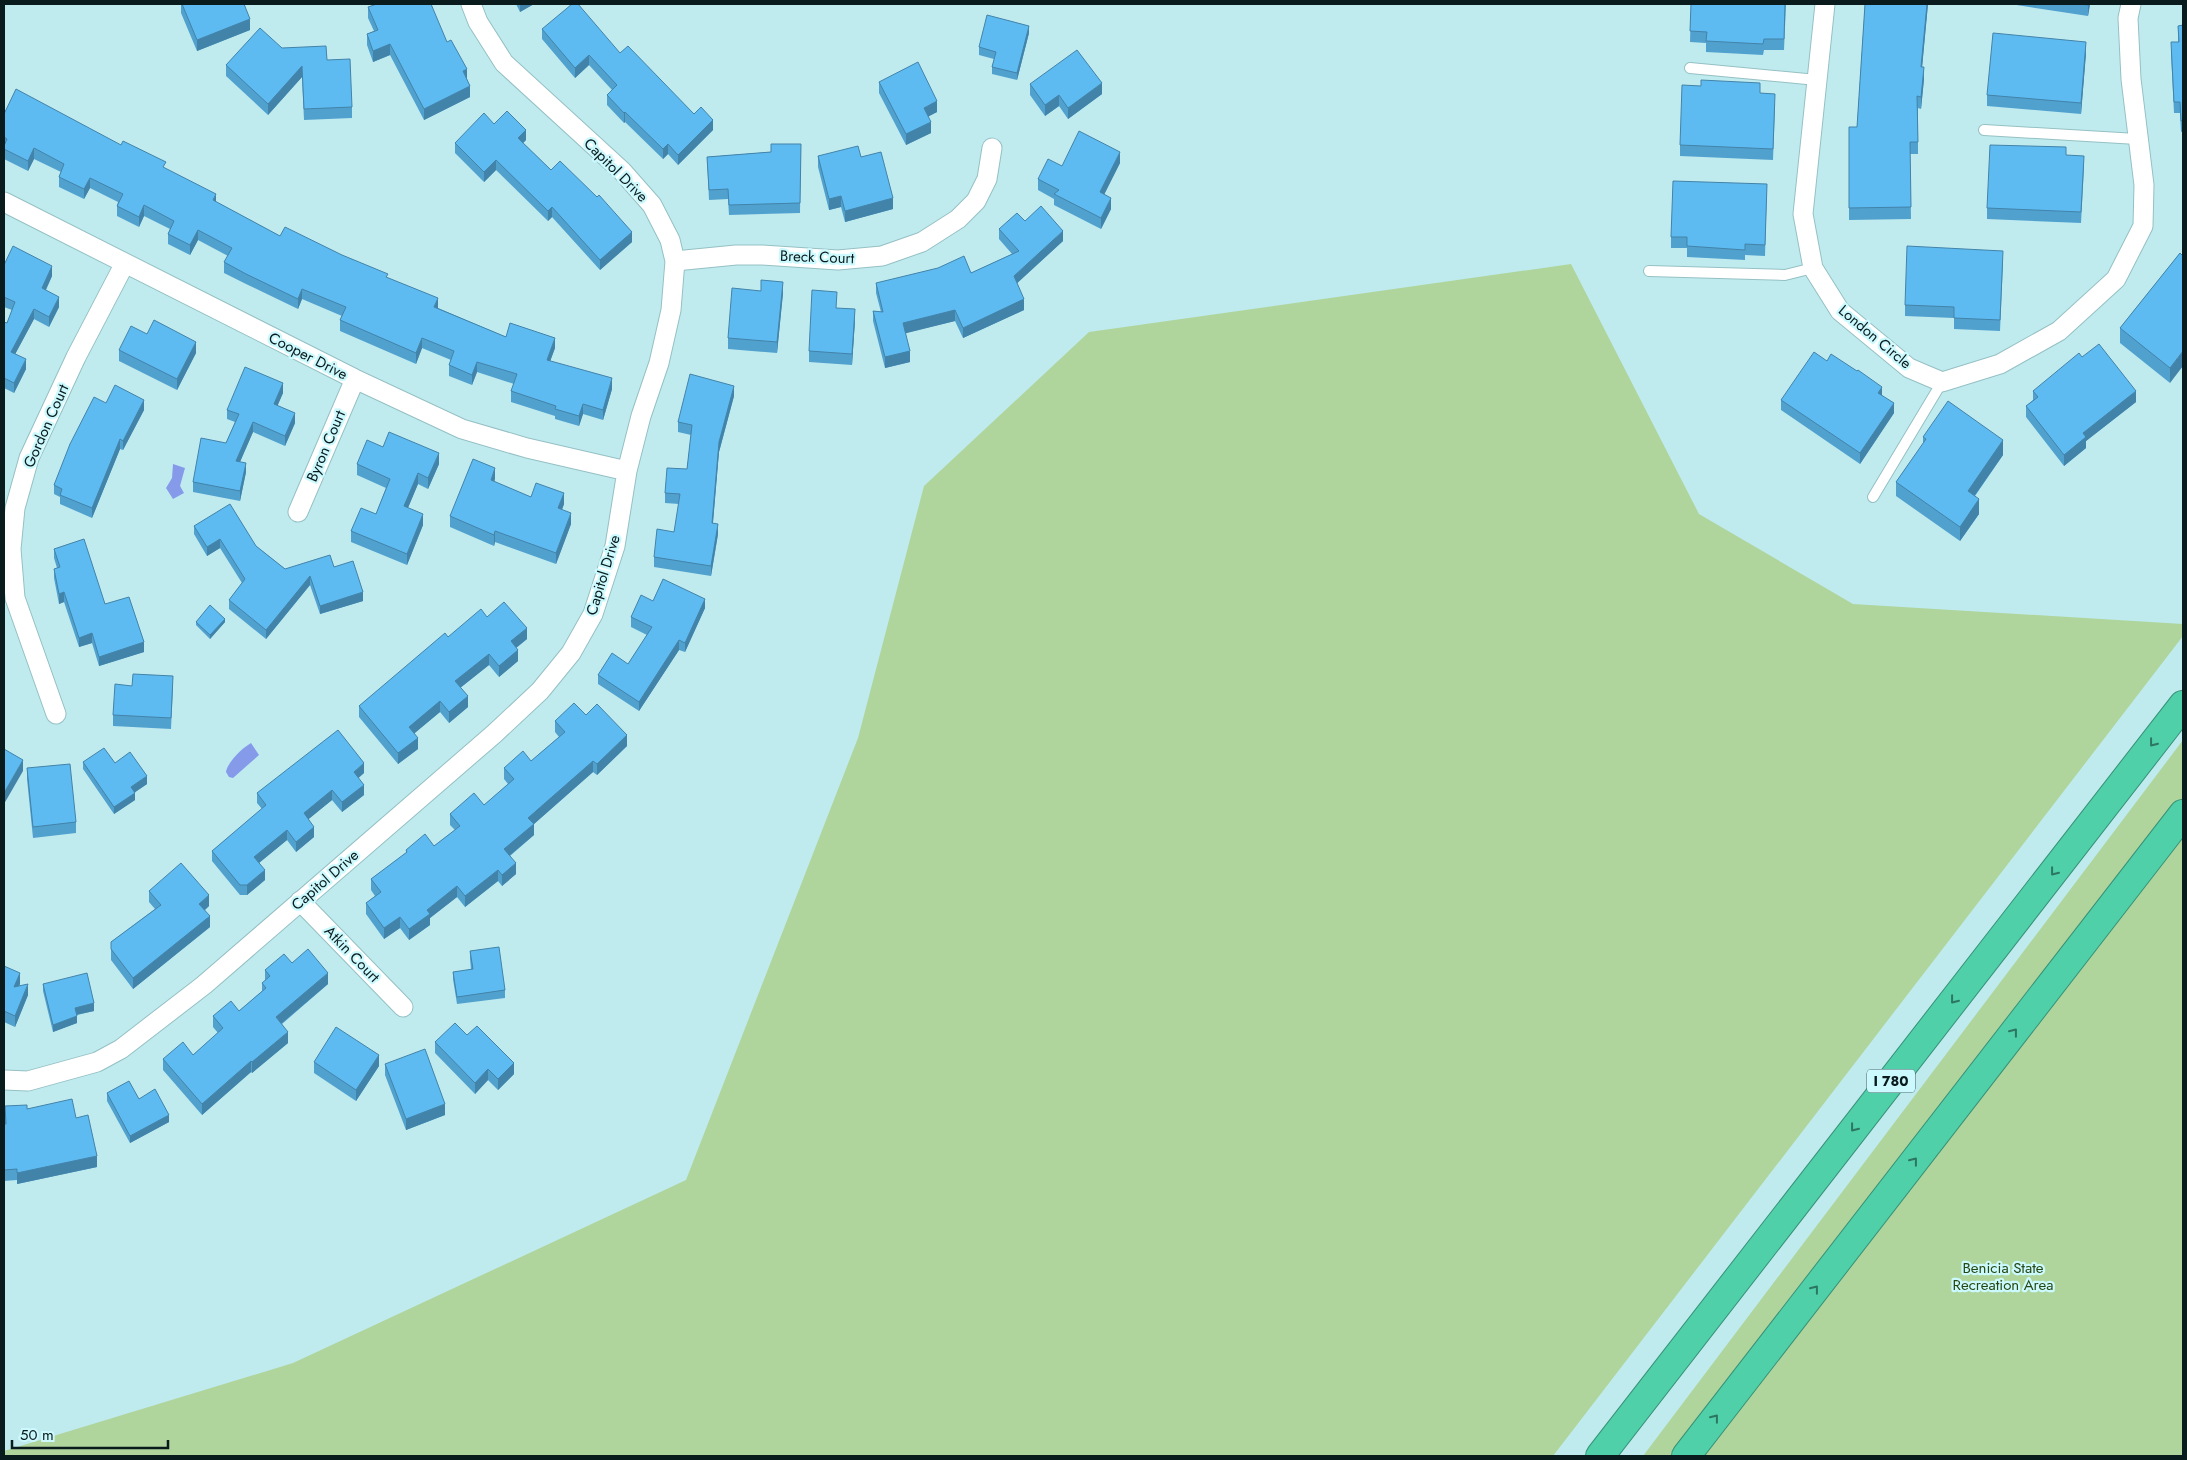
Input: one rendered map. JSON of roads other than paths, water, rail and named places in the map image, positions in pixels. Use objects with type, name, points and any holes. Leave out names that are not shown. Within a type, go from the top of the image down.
[{"type":"highway","name":"I 780","points":[[1600,1456],[2183,705]]},
{"type":"highway","points":[[1686,1456],[2183,814]]},
{"type":"street","name":"Capitol Drive","points":[[4,1080],[28,1081],[97,1062],[121,1049],[204,985],[494,734],[540,691],[571,652],[593,614],[615,546],[627,471],[641,416],[659,362],[671,310],[675,261],[670,240],[652,205],[622,171],[504,63],[478,22],[471,4]]},
{"type":"street","name":"London Circle","points":[[1825,4],[1803,214],[1813,268],[1840,311],[1909,368],[1942,382]]},
{"type":"street","points":[[1942,382],[2000,364],[2059,332],[2116,280],[2143,226],[2144,185],[2137,139],[2128,18],[2131,4]]},
{"type":"street","name":"Breck Court","points":[[675,261],[736,255],[838,260],[882,256],[922,242],[964,213],[976,201],[987,180],[992,148]]},
{"type":"street","name":"Cooper Drive","points":[[4,202],[416,409],[470,432],[527,448],[627,471]]},
{"type":"street","name":"Gordon Court","points":[[56,714],[15,598],[11,549],[15,508],[29,458],[76,357],[125,263]]},
{"type":"street","name":"Byron Court","points":[[298,512],[355,379]]},
{"type":"street","name":"Atkin Court","points":[[300,901],[402,1007]]},
{"type":"lane","points":[[1690,68],[1817,80]]},
{"type":"lane","points":[[1984,130],[2137,139]]},
{"type":"lane","points":[[1649,271],[1785,275],[1813,268]]},
{"type":"lane","points":[[1873,497],[1942,382]]},
{"type":"water","points":[[173,464],[185,468],[180,486],[184,493],[173,499],[166,488],[172,478]]},
{"type":"water","points":[[251,743],[259,755],[233,778],[229,777],[226,772],[229,764],[239,752]]},
{"type":"park label","name":"Benicia State Recreation Area","points":[[2003,1276]]}]
